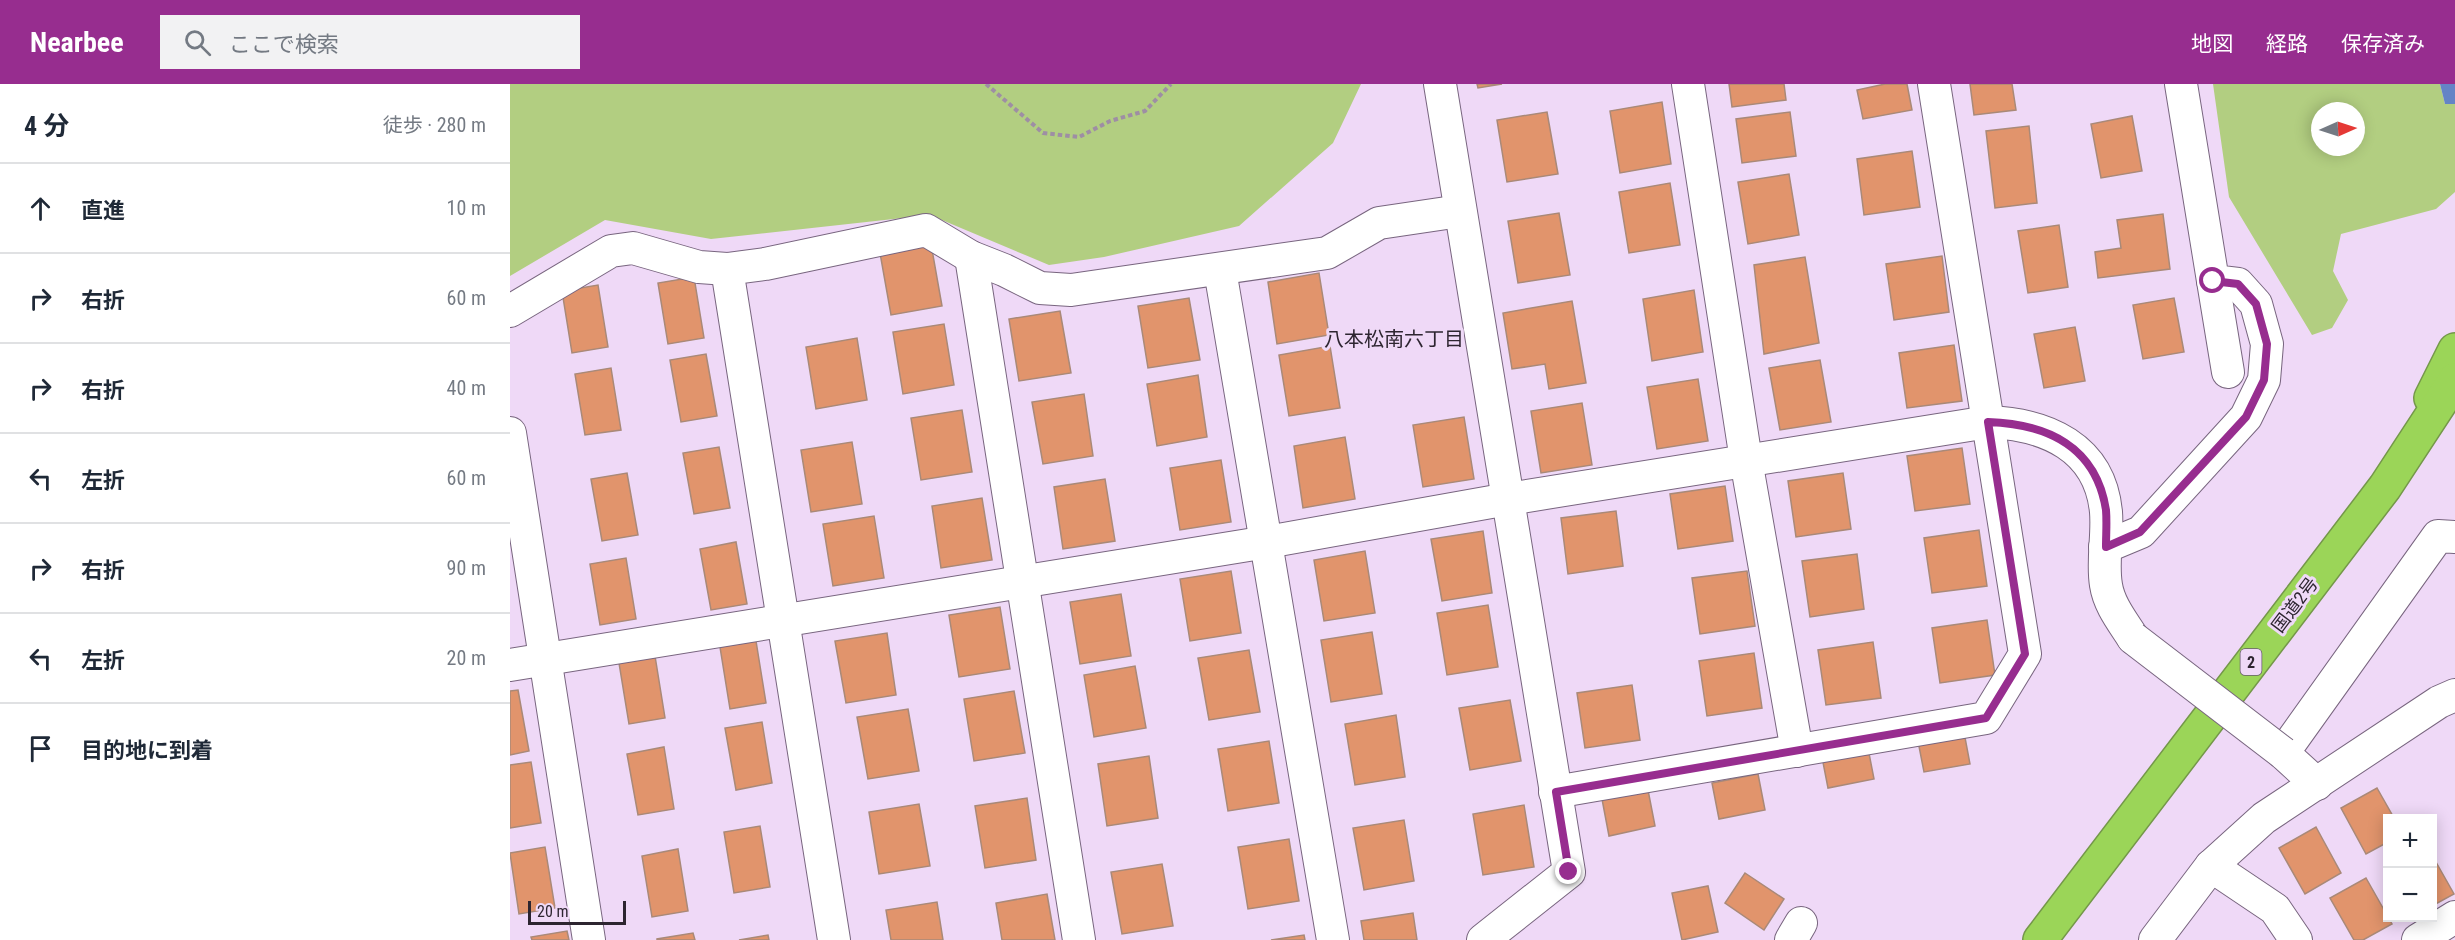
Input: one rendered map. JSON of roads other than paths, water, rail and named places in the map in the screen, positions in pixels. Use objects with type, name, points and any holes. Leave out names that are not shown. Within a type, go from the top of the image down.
[{"type":"highway","points":[[2385,487],[2455,350]]},
{"type":"highway","name":"国道2号","points":[[2040,940],[2385,487],[2455,380]]},
{"type":"highway","points":[[2385,487],[2455,395]]},
{"type":"street","points":[[1440,84],[1569,872],[1483,940]]},
{"type":"street","points":[[1688,84],[1746,460],[1797,751]]},
{"type":"street","points":[[1556,792],[1986,718],[2025,654],[1934,84]]},
{"type":"street","points":[[2181,84],[2228,372]]},
{"type":"street","points":[[510,311],[611,251],[633,248],[699,267],[728,269],[765,264],[926,230],[971,257],[1040,288],[1071,290],[1327,253],[1378,223],[1460,211]]},
{"type":"street","points":[[971,257],[1079,940]]},
{"type":"street","points":[[728,269],[834,940]]},
{"type":"street","points":[[1220,270],[1333,940]]},
{"type":"street","points":[[2106,547],[2140,532],[2246,417],[2264,380],[2267,344],[2256,304],[2238,284],[2213,281]]},
{"type":"street","points":[[510,665],[1267,542],[1746,460],[1988,422],[2010,423],[2042,429],[2071,445],[2096,474],[2106,510],[2106,586],[2115,610],[2133,638],[2283,753],[2316,784]]},
{"type":"street","points":[[510,433],[589,940]]},
{"type":"street","points":[[2283,753],[2438,536],[2455,537]]},
{"type":"street","points":[[2155,940],[2211,866],[2264,818],[2439,702],[2455,695]]},
{"type":"street","points":[[2211,866],[2275,909],[2296,940]]},
{"type":"street","points":[[2418,940],[2455,917]]},
{"type":"water","points":[[2440,84],[2455,84],[2455,104],[2445,104]]},
{"type":"district","name":"八本松南六丁目","points":[[1394,339]]}]
